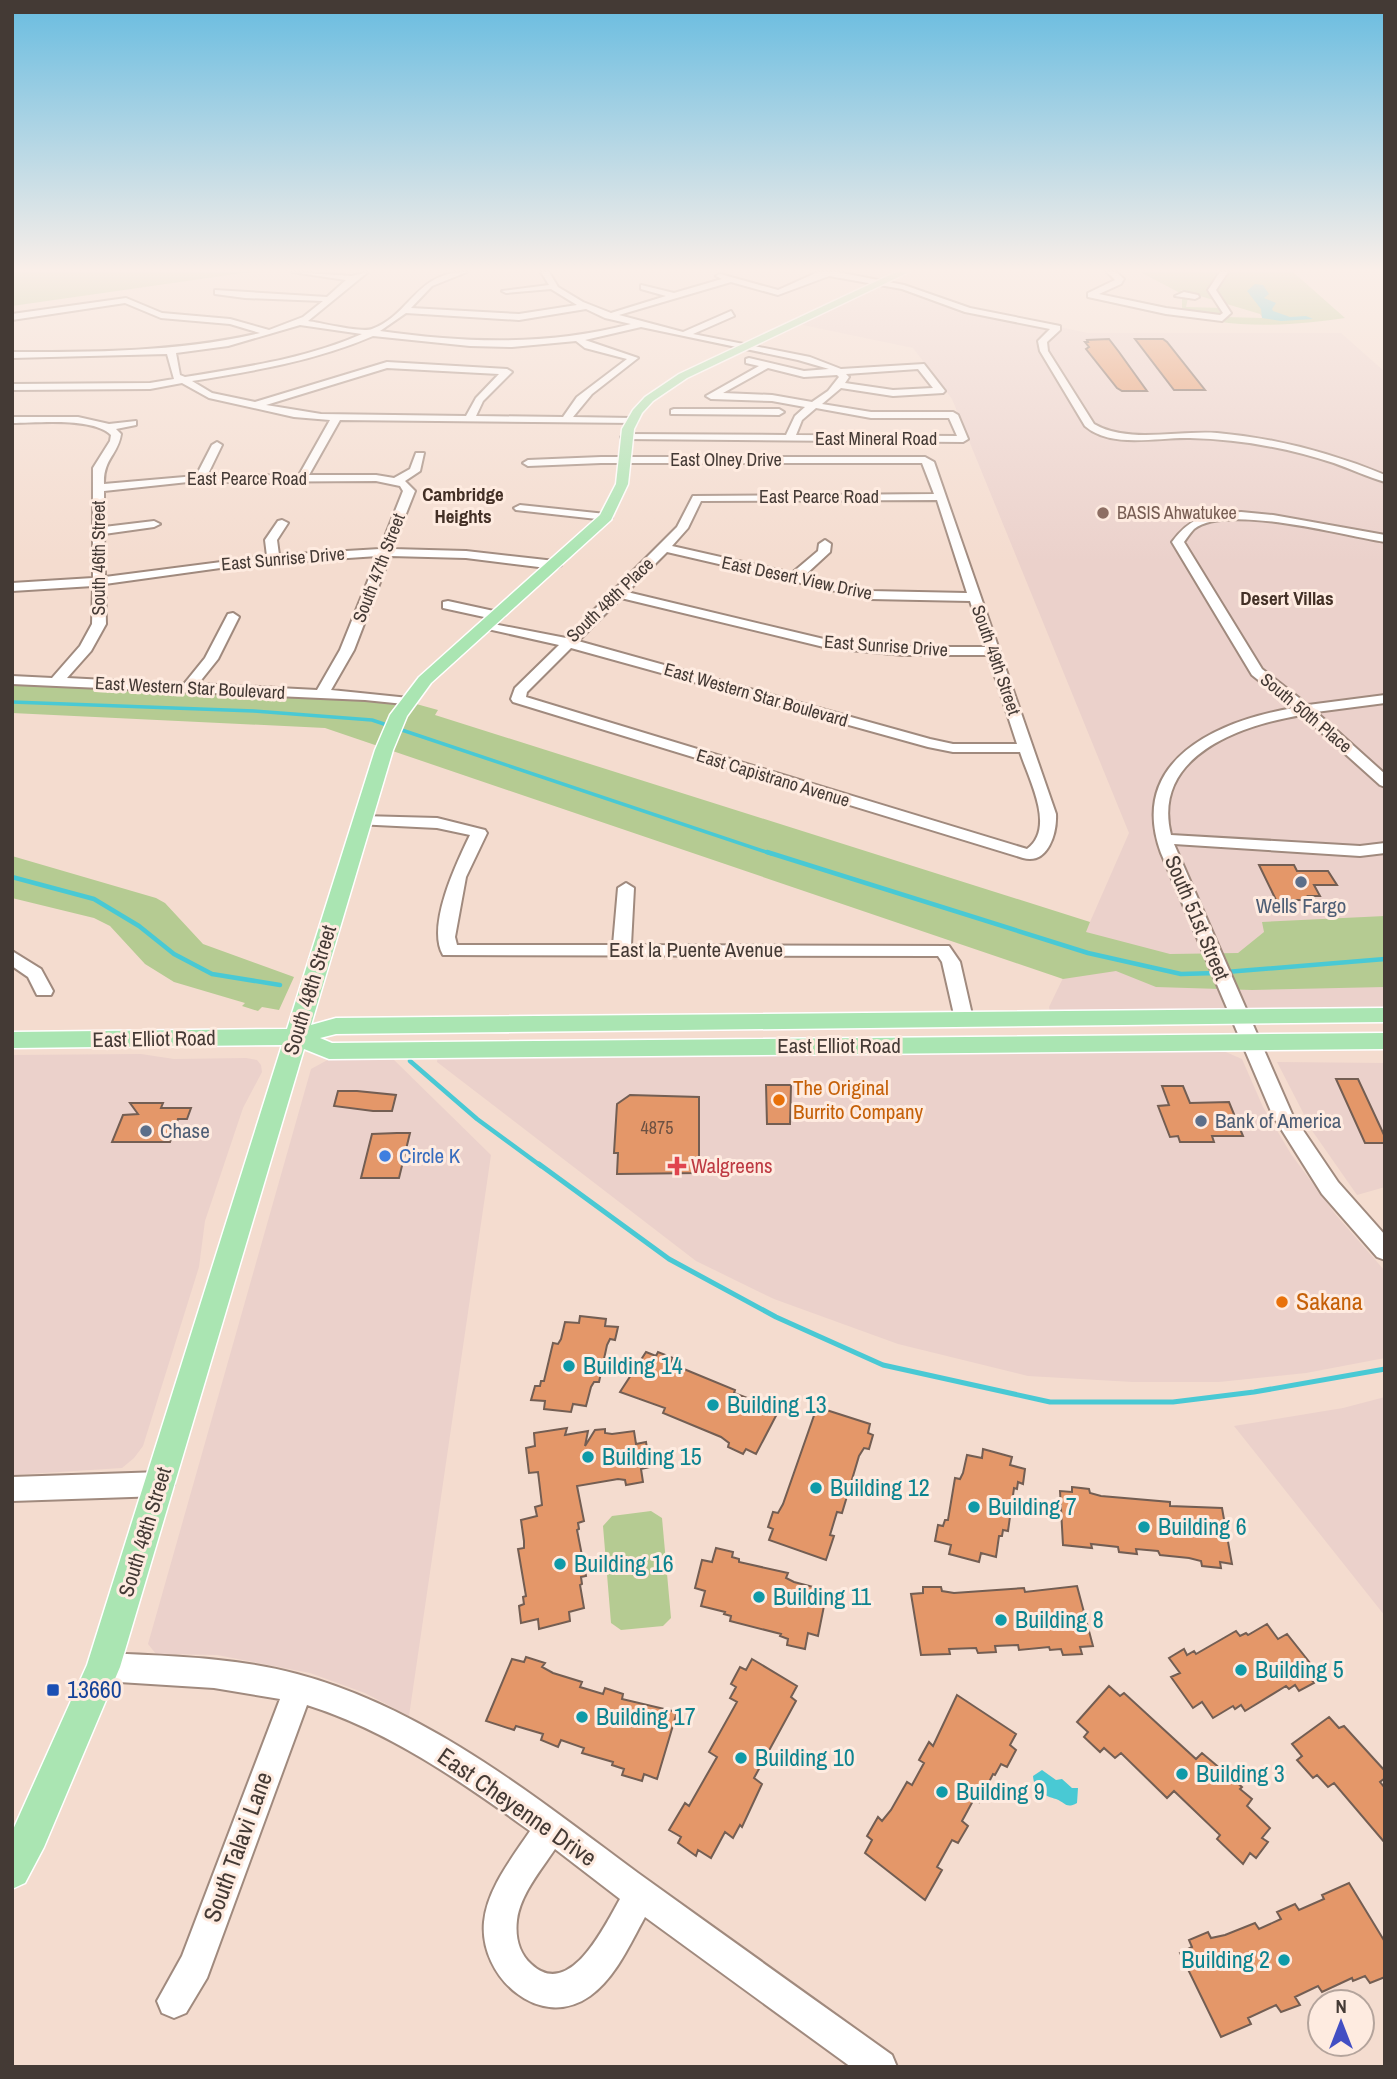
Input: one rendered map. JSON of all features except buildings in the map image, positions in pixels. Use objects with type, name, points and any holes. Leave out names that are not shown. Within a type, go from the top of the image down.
[{"type":"main road","name":"South 48th Street","points":[[12,1870],[31,1834],[103,1667],[389,736],[404,708],[425,680],[606,517],[618,496],[626,437],[632,421],[649,400],[670,384],[700,369]]},
{"type":"main road","name":"East Elliot Road","points":[[12,1040],[296,1037],[336,1026],[1385,1015]]},
{"type":"main road","points":[[719,1023],[719,1047]]},
{"type":"main road","name":"East Elliot Road","points":[[296,1037],[329,1051],[1385,1041]]},
{"type":"street","points":[[173,369],[183,382],[209,395],[295,414],[382,419],[568,418],[632,421]]},
{"type":"street","points":[[12,387],[150,386],[250,369]]},
{"type":"street","points":[[257,405],[373,369]]},
{"type":"street","points":[[456,369],[507,372],[479,400],[470,418]]},
{"type":"street","points":[[568,418],[573,405],[618,369]]},
{"type":"street","points":[[706,412],[706,401],[712,396],[761,369]]},
{"type":"street","points":[[780,369],[804,374],[877,369]]},
{"type":"street","points":[[790,437],[794,423],[840,385],[844,377],[835,369]]},
{"type":"street","points":[[840,385],[893,393],[940,391],[923,369]]},
{"type":"street","points":[[1055,369],[1090,426],[1098,432],[1254,441],[1329,457],[1385,479]]},
{"type":"street","points":[[32,400],[46,387]]},
{"type":"street","points":[[712,396],[772,398],[813,405]]},
{"type":"street","points":[[382,419],[389,405]]},
{"type":"street","name":"East Mineral Road","points":[[626,437],[963,439],[953,415],[871,415],[813,405]]},
{"type":"street","points":[[12,420],[22,410]]},
{"type":"street","points":[[674,412],[779,412]]},
{"type":"street","points":[[740,437],[744,426],[755,412]]},
{"type":"street","points":[[302,479],[337,418]]},
{"type":"street","points":[[12,420],[78,420],[109,427],[132,423]]},
{"type":"street","name":"South 46th Street","points":[[56,682],[94,635],[100,608],[98,468],[115,441],[116,434],[109,427]]},
{"type":"street","points":[[200,479],[217,445]]},
{"type":"street","name":"South 47th Street","points":[[396,482],[415,471],[420,454]]},
{"type":"street","name":"East Olney Drive","points":[[528,463],[625,460],[925,460]]},
{"type":"street","name":"South 49th Street","points":[[925,460],[930,464],[1026,748],[1049,825],[1048,838],[1040,849],[1030,855]]},
{"type":"street","name":"East Pearce Road","points":[[98,488],[200,479],[376,478],[396,482]]},
{"type":"street","name":"South 47th Street","points":[[322,694],[347,650],[409,491],[404,484],[396,482]]},
{"type":"street","name":"East Pearce Road","points":[[697,498],[940,497]]},
{"type":"street","name":"South 48th Place","points":[[518,699],[520,691],[566,642],[682,528],[697,498]]},
{"type":"street","points":[[520,508],[606,517]]},
{"type":"street","name":"South 50th Place","points":[[1385,539],[1253,516],[1213,518],[1186,529],[1178,542],[1248,658],[1271,685],[1305,710],[1385,782]]},
{"type":"street","points":[[274,557],[271,540],[282,523]]},
{"type":"street","points":[[99,531],[154,524]]},
{"type":"street","points":[[793,579],[824,552],[825,544]]},
{"type":"street","name":"East Desert View Drive","points":[[664,548],[870,595],[975,597]]},
{"type":"street","name":"East Sunrise Drive","points":[[12,587],[100,580],[313,554],[480,554],[555,565]]},
{"type":"street","name":"East Sunrise Drive","points":[[617,593],[828,644],[904,651],[993,651]]},
{"type":"street","name":"East Western Star Boulevard","points":[[448,605],[566,642],[928,743],[953,748],[1026,748]]},
{"type":"street","points":[[188,688],[211,659],[233,617]]},
{"type":"street","name":"East Western Star Boulevard","points":[[12,680],[322,694],[404,708]]},
{"type":"street","name":"East Capistrano Avenue","points":[[518,699],[1030,855]]},
{"type":"street","name":"South 51st Street","points":[[1385,699],[1305,710],[1233,728],[1192,753],[1176,769],[1165,790],[1160,810],[1164,839],[1266,1083],[1297,1138],[1330,1188],[1385,1251]]},
{"type":"street","name":"East la Puente Avenue","points":[[362,821],[415,822],[467,828],[479,833],[458,877],[446,937],[449,951],[943,950],[951,962],[964,1019]]},
{"type":"street","points":[[1164,839],[1360,851],[1385,848]]},
{"type":"street","points":[[622,950],[626,888]]},
{"type":"street","points":[[12,957],[35,973],[44,991]]},
{"type":"street","points":[[12,1489],[161,1484]]},
{"type":"street","name":"East Cheyenne Drive","points":[[103,1667],[267,1682],[298,1689],[322,1696],[426,1744],[550,1828],[880,2067]]},
{"type":"street","name":"South Talavi Lane","points":[[174,2001],[195,1966],[298,1689]]},
{"type":"street","points":[[550,1828],[504,1906],[500,1930],[505,1956],[523,1982],[549,1990],[574,1987],[594,1971],[641,1894]]},
{"type":"shaded area","points":[[929,369],[1382,369],[1385,372],[1385,1008],[1050,1012],[1049,1007],[1129,833],[952,399]]},
{"type":"shaded area","points":[[1221,1050],[1242,1059],[1263,1107],[1291,1154],[1336,1215],[1385,1271],[1385,1358],[1306,1373],[1219,1382],[1133,1382],[1028,1376],[898,1344],[774,1299],[696,1261],[437,1062],[438,1056]]},
{"type":"shaded area","points":[[141,1054],[174,1059],[246,1058],[257,1060],[262,1072],[243,1108],[205,1221],[199,1267],[143,1446],[122,1468],[12,1475],[12,1055]]},
{"type":"shaded area","points":[[390,1056],[491,1155],[409,1716],[365,1693],[310,1673],[217,1655],[156,1654],[148,1644],[311,1069],[333,1057]]},
{"type":"shaded area","points":[[1277,1062],[1385,1063],[1385,1187],[1357,1195],[1313,1132]]},
{"type":"shaded area","points":[[1385,1397],[1385,1616],[1234,1426],[1343,1408]]},
{"type":"green space","points":[[12,680],[409,702],[438,710],[435,715],[1090,922],[1086,932],[1170,954],[1238,953],[1264,932],[1262,922],[1385,916],[1385,987],[1252,990],[1156,987],[1116,971],[1063,979],[325,728],[12,713]]},
{"type":"green space","points":[[12,856],[156,898],[165,903],[203,944],[294,977],[279,1010],[262,1007],[258,1011],[242,1006],[245,1003],[174,982],[145,964],[110,926],[94,918],[12,898]]},
{"type":"green space","points":[[651,1511],[662,1518],[671,1618],[663,1626],[621,1630],[611,1623],[603,1526],[612,1516]]},
{"type":"water","points":[[1042,1770],[1056,1780],[1062,1779],[1072,1788],[1078,1788],[1077,1803],[1068,1805],[1041,1792],[1035,1786],[1033,1776]]},
{"type":"waterway","points":[[12,702],[254,711],[372,720],[772,854]]},
{"type":"waterway","points":[[767,852],[1088,953],[1181,974],[1217,973]]},
{"type":"waterway","points":[[12,877],[94,899],[139,926],[174,954],[212,974],[280,985]]},
{"type":"waterway","points":[[1226,972],[1385,959]]},
{"type":"waterway","points":[[410,1061],[477,1119],[541,1166]]},
{"type":"waterway","points":[[539,1164],[669,1259],[776,1317],[883,1365],[1050,1402],[1173,1402],[1254,1392],[1385,1369]]},
{"type":"place","name":"BASIS Ahwatukee","points":[[1103,513]]},
{"type":"place","name":"Wells Fargo","points":[[1301,882]]},
{"type":"place","name":"The Original Burrito Company","points":[[779,1100]]},
{"type":"place","name":"Bank of America","points":[[1201,1121]]},
{"type":"place","name":"Chase","points":[[146,1131]]},
{"type":"place","name":"Circle K","points":[[385,1156]]},
{"type":"place","name":"Walgreens","points":[[677,1166]]},
{"type":"place","name":"Sakana","points":[[1282,1302]]},
{"type":"place","name":"Building 14","points":[[569,1366]]},
{"type":"place","name":"Building 13","points":[[713,1405]]},
{"type":"place","name":"Building 15","points":[[588,1457]]},
{"type":"place","name":"Building 12","points":[[816,1488]]},
{"type":"place","name":"Building 7","points":[[974,1507]]},
{"type":"place","name":"Building 6","points":[[1144,1527]]},
{"type":"place","name":"Building 16","points":[[560,1564]]},
{"type":"place","name":"Building 11","points":[[759,1597]]},
{"type":"place","name":"Building 8","points":[[1001,1620]]},
{"type":"place","name":"Building 5","points":[[1241,1670]]},
{"type":"place","name":"13660","points":[[53,1690]]},
{"type":"place","name":"Building 17","points":[[582,1717]]},
{"type":"place","name":"Building 10","points":[[741,1758]]},
{"type":"place","name":"Building 3","points":[[1182,1774]]},
{"type":"place","name":"Building 9","points":[[942,1792]]},
{"type":"place","name":"Building 2","points":[[1284,1960]]},
{"type":"district","name":"Cambridge Heights","points":[[463,505]]},
{"type":"district","name":"Desert Villas","points":[[1287,598]]}]
